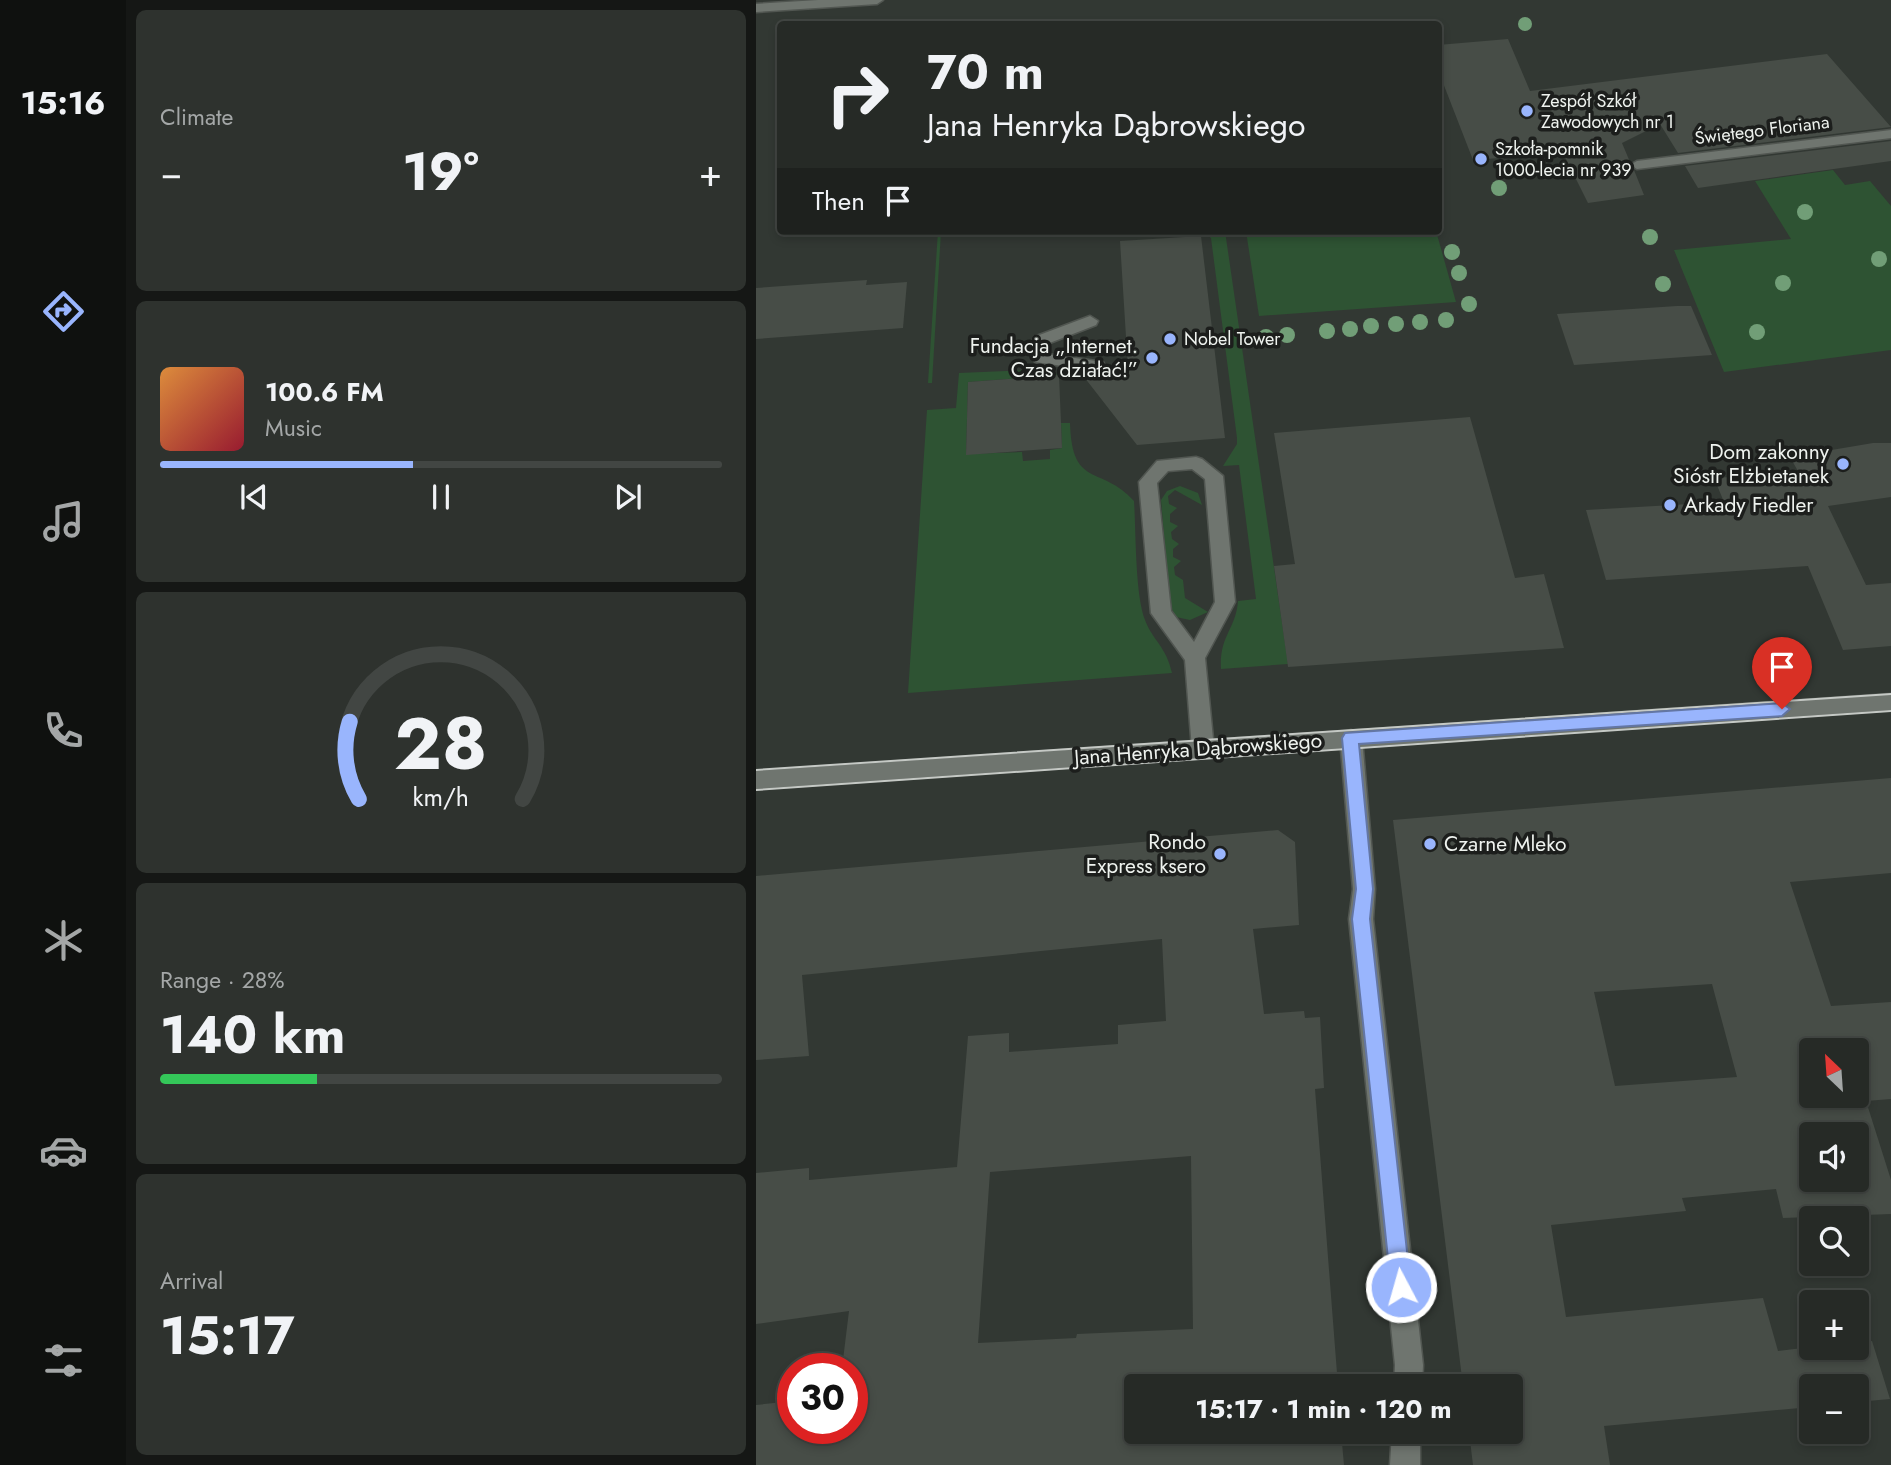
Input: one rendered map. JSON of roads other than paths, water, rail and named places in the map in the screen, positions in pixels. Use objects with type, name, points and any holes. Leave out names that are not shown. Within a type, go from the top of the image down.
[{"type":"street","points":[[756,8],[877,0]]},
{"type":"street","name":"Świętego Floriana","points":[[1637,165],[1891,134]]},
{"type":"street","points":[[1090,320],[1040,341],[1037,350],[1041,358],[1097,366]]},
{"type":"street","points":[[1195,657],[1225,601],[1214,476],[1196,463],[1163,465],[1148,482],[1161,613],[1195,657],[1203,748]]},
{"type":"street","name":"Jana Henryka Dąbrowskiego","points":[[756,780],[1891,702]]},
{"type":"street","points":[[1350,738],[1364,889],[1361,919],[1409,1374]]},
{"type":"street","points":[[1405,1465],[1406,1444]]},
{"type":"tram line","points":[[756,770],[1891,694]]},
{"type":"tram line","points":[[756,790],[1891,711]]},
{"type":"place","name":"Zespół Szkół Zawodowych nr 1","points":[[1527,111]]},
{"type":"place","name":"Szkoła-pomnik 1000-lecia nr 939","points":[[1481,159]]},
{"type":"place","name":"Nobel Tower","points":[[1170,339]]},
{"type":"place","name":"Fundacja „Internet. Czas działać!”","points":[[1152,358]]},
{"type":"place","name":"Dom zakonny Sióstr Elżbietanek","points":[[1843,464]]},
{"type":"place","name":"Arkady Fiedler","points":[[1670,505]]},
{"type":"place","name":"Czarne Mleko","points":[[1430,844]]},
{"type":"place","name":"Rondo Express ksero","points":[[1220,854]]}]
